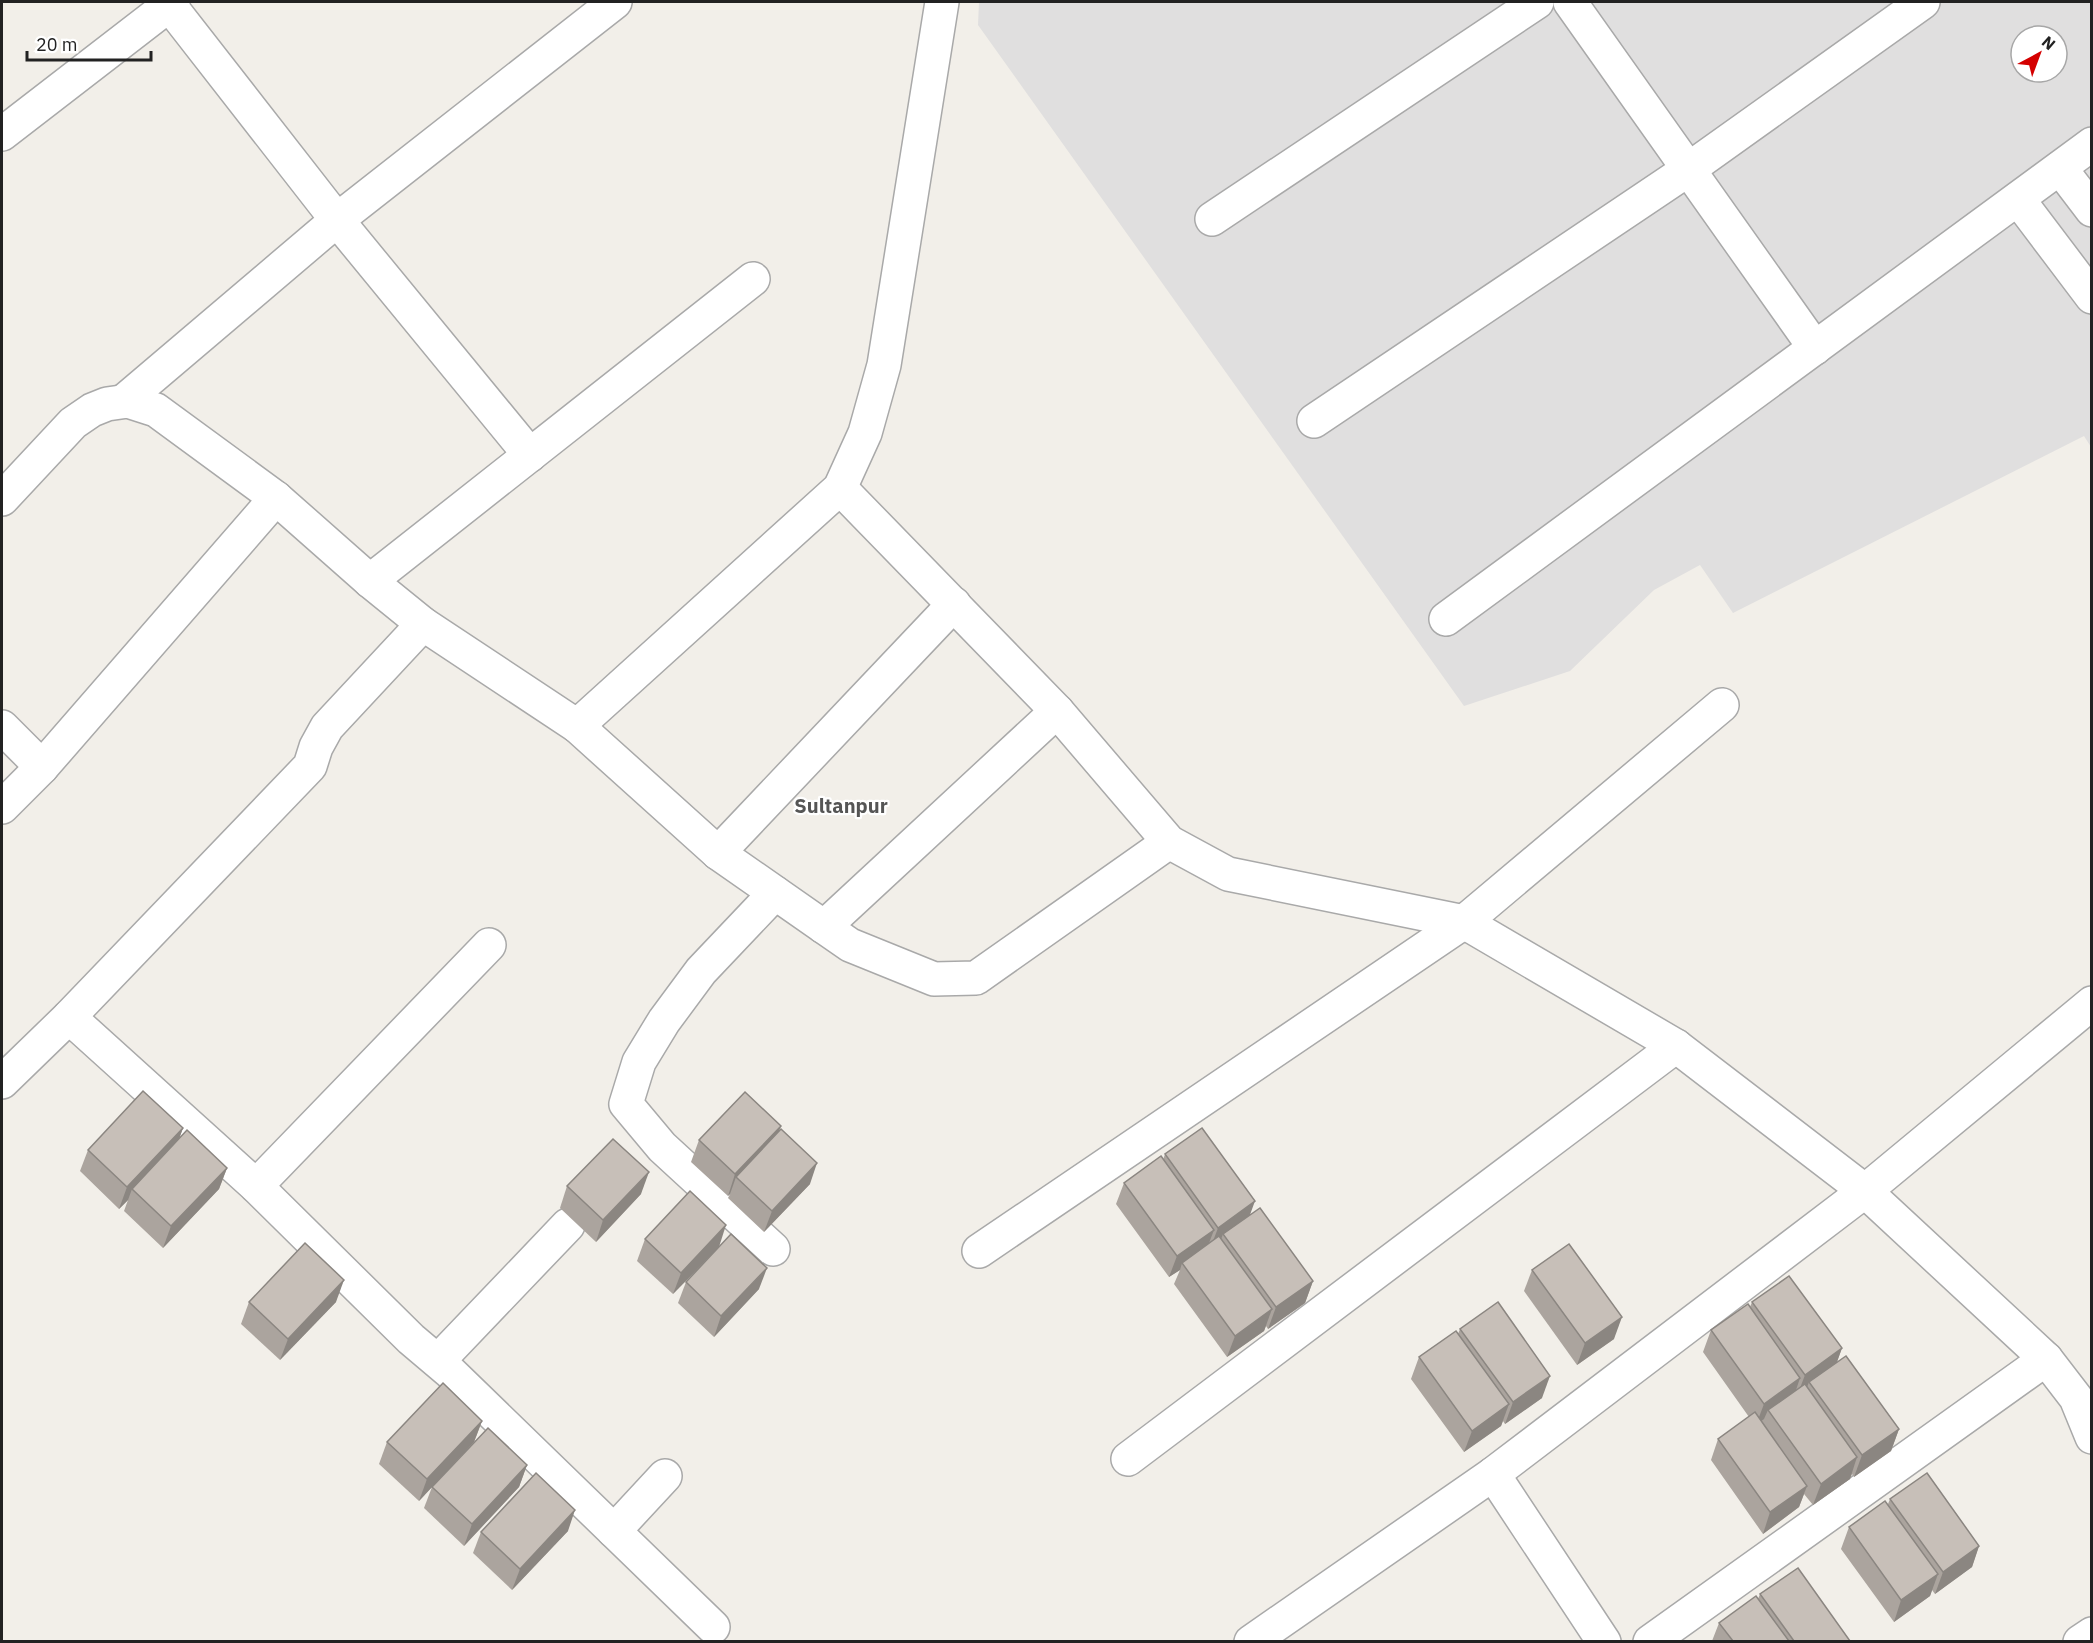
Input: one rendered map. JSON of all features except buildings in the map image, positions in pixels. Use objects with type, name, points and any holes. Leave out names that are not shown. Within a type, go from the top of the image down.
[{"type":"street","points":[[2,134],[170,2],[337,220],[530,455]]},
{"type":"street","points":[[124,401],[337,220],[615,2]]},
{"type":"street","points":[[577,726],[840,488],[865,433],[884,365],[942,2]]},
{"type":"street","points":[[1212,219],[1537,2]]},
{"type":"street","points":[[1569,2],[1815,348]]},
{"type":"street","points":[[1314,421],[1689,169],[1923,2]]},
{"type":"street","points":[[1446,619],[2091,144]]},
{"type":"street","points":[[2060,168],[2091,210]]},
{"type":"street","points":[[2018,199],[2091,297]]},
{"type":"street","points":[[370,581],[753,279]]},
{"type":"street","points":[[2,499],[73,423],[92,410],[124,401],[156,411],[276,498],[370,581],[423,624],[577,726],[718,853],[850,945],[934,979],[976,978],[1169,842]]},
{"type":"street","points":[[840,488],[1057,711],[1169,842],[1228,874],[1464,922],[1676,1046],[1865,1191],[2084,1394],[2091,1437]]},
{"type":"street","points":[[2,807],[42,767],[276,498]]},
{"type":"street","points":[[718,853],[954,603]]},
{"type":"street","points":[[2,1082],[69,1017],[310,765],[316,747],[327,727],[423,624]]},
{"type":"street","points":[[979,1251],[1464,922],[1722,705]]},
{"type":"street","points":[[824,927],[1057,711]]},
{"type":"street","points":[[2,728],[42,767]]},
{"type":"street","points":[[773,1249],[662,1147],[626,1104],[639,1062],[664,1021],[701,971],[775,893]]},
{"type":"street","points":[[256,1186],[489,945]]},
{"type":"street","points":[[1251,1641],[1492,1474],[1865,1191],[2091,1004]]},
{"type":"street","points":[[69,1017],[256,1186],[411,1339],[438,1361],[713,1627]]},
{"type":"street","points":[[1128,1459],[1676,1046]]},
{"type":"street","points":[[438,1361],[568,1225]]},
{"type":"street","points":[[1650,1641],[2046,1359]]},
{"type":"street","points":[[1492,1474],[1604,1641]]},
{"type":"street","points":[[614,1531],[665,1476]]},
{"type":"street","points":[[2080,1641],[2091,1634]]},
{"type":"shaded area","points":[[979,2],[2091,2],[2091,447],[2084,436],[1733,613],[1700,565],[1654,590],[1570,671],[1464,706],[978,25]]},
{"type":"district","name":"Sultanpur","points":[[841,805]]}]
